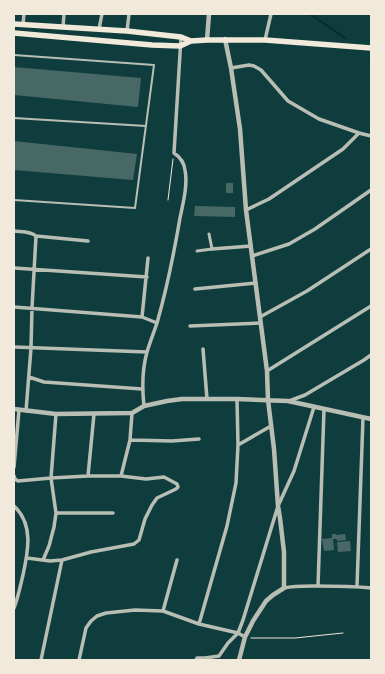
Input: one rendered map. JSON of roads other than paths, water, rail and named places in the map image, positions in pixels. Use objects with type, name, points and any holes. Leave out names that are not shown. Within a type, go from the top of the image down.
[{"type":"main road","points":[[14,24],[127,31],[181,37],[191,41]]},
{"type":"main road","points":[[14,33],[152,45],[180,46],[191,41],[225,39],[265,40],[371,48]]},
{"type":"street","points":[[23,24],[24,14]]},
{"type":"street","points":[[63,27],[64,14]]},
{"type":"street","points":[[99,29],[102,14]]},
{"type":"street","points":[[127,31],[129,14]]},
{"type":"street","points":[[207,40],[208,14]]},
{"type":"street","points":[[265,40],[271,14]]},
{"type":"street","points":[[144,406],[142,389],[147,352],[157,323],[172,264],[186,180],[185,168],[180,157],[174,153],[181,37]]},
{"type":"street","points":[[225,39],[240,129],[246,210],[261,323],[274,449],[278,506],[284,552],[284,588]]},
{"type":"street","points":[[231,68],[249,65],[254,66],[261,70],[288,101],[319,119],[371,136]]},
{"type":"street","points":[[246,210],[269,199],[343,149],[359,132]]},
{"type":"street","points":[[252,256],[289,244],[315,229],[371,190]]},
{"type":"street","points":[[14,231],[30,232],[36,236],[88,241]]},
{"type":"street","points":[[209,234],[212,249]]},
{"type":"street","points":[[26,410],[31,348],[36,236]]},
{"type":"street","points":[[197,251],[251,246]]},
{"type":"street","points":[[260,317],[307,291],[371,249]]},
{"type":"street","points":[[142,317],[148,258]]},
{"type":"street","points":[[14,268],[147,277]]},
{"type":"street","points":[[195,289],[256,283]]},
{"type":"street","points":[[266,372],[371,306]]},
{"type":"street","points":[[14,307],[142,317],[157,323]]},
{"type":"street","points":[[190,326],[261,323]]},
{"type":"street","points":[[14,347],[147,352]]},
{"type":"street","points":[[204,349],[207,399]]},
{"type":"street","points":[[288,401],[304,395],[371,355]]},
{"type":"street","points":[[29,377],[44,382],[142,389]]},
{"type":"street","points":[[14,467],[16,409],[56,414],[132,413],[144,406],[182,399],[238,399],[288,401],[371,419]]},
{"type":"street","points":[[199,624],[227,526],[236,483],[238,399]]},
{"type":"street","points":[[196,659],[218,656],[238,633],[278,506],[294,471],[314,407]]},
{"type":"street","points":[[318,586],[324,409]]},
{"type":"street","points":[[121,476],[130,440],[132,413]]},
{"type":"street","points":[[43,560],[49,546],[56,513],[51,478],[56,414]]},
{"type":"street","points":[[88,476],[94,414]]},
{"type":"street","points":[[357,586],[363,418]]},
{"type":"street","points":[[238,445],[271,426]]},
{"type":"street","points":[[130,440],[172,441],[199,439]]},
{"type":"street","points":[[14,476],[14,479],[18,481],[88,476],[121,476],[146,479],[164,477],[177,484],[178,487],[176,490],[158,498],[152,505],[145,519],[139,540],[134,544],[91,552],[62,560],[50,561],[27,558]]},
{"type":"street","points":[[14,506],[19,510],[25,522],[28,537],[27,558],[14,608]]},
{"type":"street","points":[[56,513],[113,514]]},
{"type":"street","points":[[41,660],[62,560]]},
{"type":"street","points":[[163,611],[177,560]]},
{"type":"street","points":[[239,660],[245,637],[253,621],[266,601],[284,588],[357,586],[371,588]]},
{"type":"street","points":[[79,660],[86,628],[97,616],[106,613],[128,611],[163,611],[199,624],[238,633],[245,637]]},
{"type":"lane","points":[[14,55],[154,65],[135,208],[14,200]]},
{"type":"lane","points":[[14,118],[146,126]]},
{"type":"waterway","points":[[310,14],[345,38]]}]
